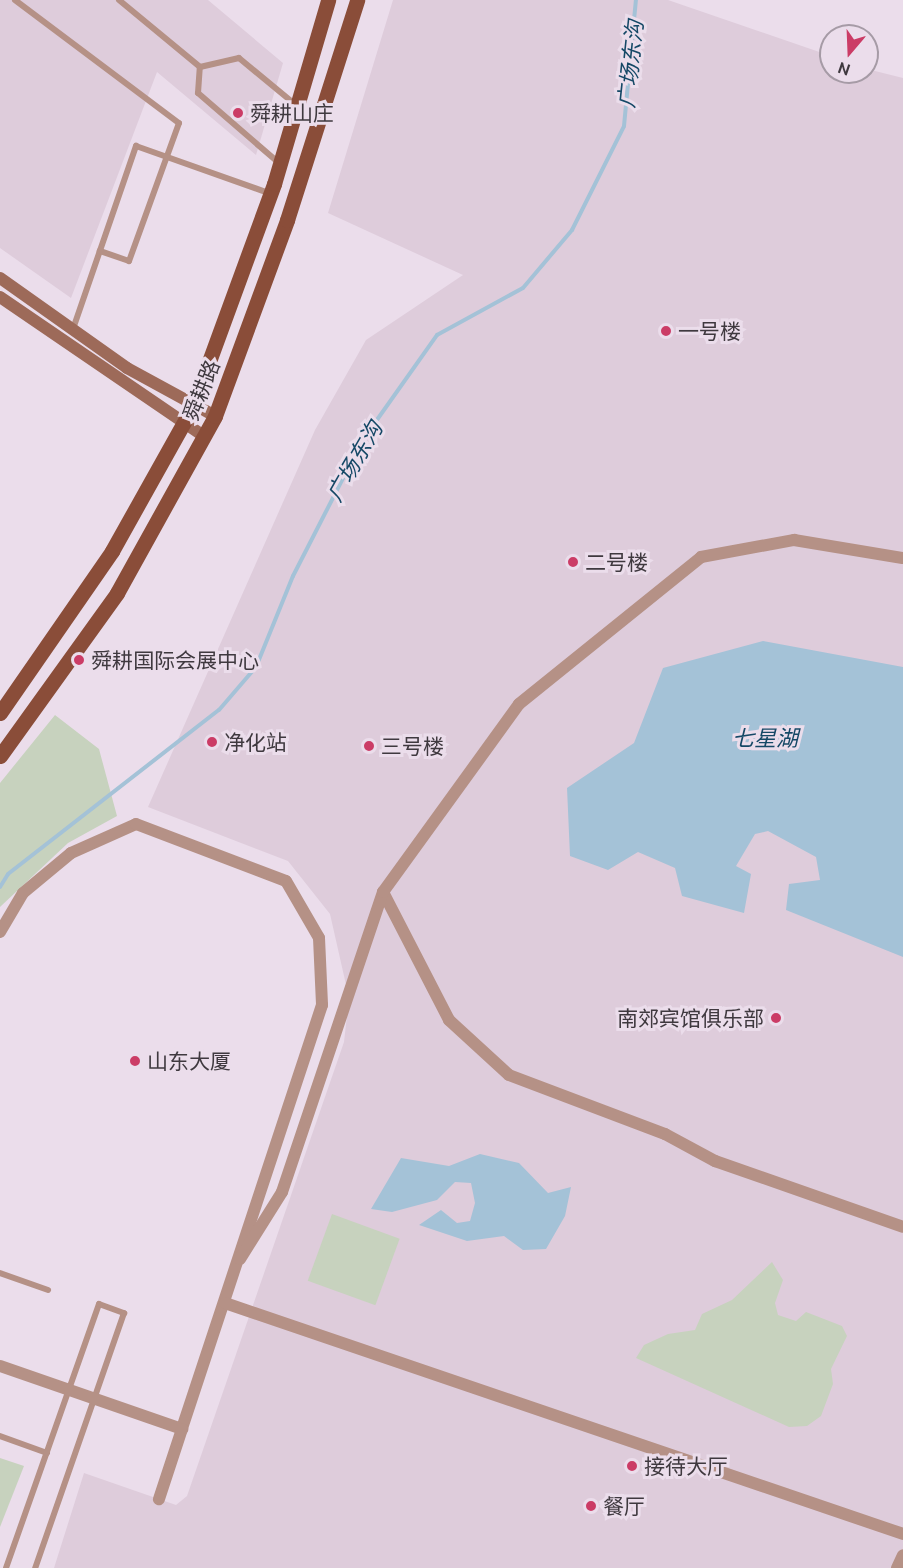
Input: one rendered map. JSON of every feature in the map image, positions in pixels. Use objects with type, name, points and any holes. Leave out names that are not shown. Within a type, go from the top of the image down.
[{"type":"main road","name":"舜耕路","points":[[0,713],[112,551],[189,414],[271,193],[328,0]]},
{"type":"main road","name":"舜耕路","points":[[0,756],[117,593],[215,416],[287,220],[357,0]]},
{"type":"main road","points":[[0,278],[189,414],[204,436]]},
{"type":"main road","points":[[0,297],[189,414],[215,416]]},
{"type":"street","points":[[240,1259],[282,1192],[383,892],[519,704],[701,556],[794,540],[903,558]]},
{"type":"street","points":[[0,932],[23,893],[71,853],[136,824],[266,870],[286,881],[304,905],[323,955],[322,1005],[159,1499]]},
{"type":"street","points":[[383,892],[449,1020],[509,1075],[665,1134],[715,1161],[903,1227]]},
{"type":"street","points":[[225,1303],[903,1534]]},
{"type":"street","points":[[0,1366],[182,1429]]},
{"type":"street","points":[[897,1568],[903,1555]]},
{"type":"lane","points":[[15,0],[179,123],[129,261],[100,251]]},
{"type":"lane","points":[[119,0],[200,67]]},
{"type":"lane","points":[[200,67],[239,58],[297,106]]},
{"type":"lane","points":[[200,67],[198,93],[280,164]]},
{"type":"lane","points":[[73,330],[136,146],[271,193]]},
{"type":"lane","points":[[0,1273],[48,1290]]},
{"type":"lane","points":[[6,1568],[99,1304],[124,1313],[35,1568]]},
{"type":"lane","points":[[0,1437],[47,1453]]},
{"type":"shaded area","points":[[0,0],[208,0],[283,63],[256,155],[157,72],[71,298],[0,248]]},
{"type":"shaded area","points":[[393,0],[668,0],[819,52],[819,84],[879,84],[879,72],[903,78],[903,1568],[54,1568],[84,1473],[176,1505],[187,1496],[344,1042],[349,998],[330,914],[288,861],[148,807],[315,430],[366,340],[463,275],[328,213]]},
{"type":"green space","points":[[55,715],[99,749],[117,816],[68,843],[0,907],[0,783]]},
{"type":"green space","points":[[332,1214],[400,1239],[375,1305],[308,1281]]},
{"type":"green space","points":[[772,1262],[783,1280],[775,1303],[778,1315],[796,1321],[806,1312],[842,1326],[847,1336],[831,1369],[833,1384],[821,1416],[807,1426],[789,1427],[636,1358],[644,1345],[668,1334],[695,1330],[702,1314],[732,1300]]},
{"type":"green space","points":[[0,1458],[24,1466],[0,1527]]},
{"type":"water","name":"七星湖","points":[[763,641],[903,667],[903,957],[786,910],[789,884],[820,880],[816,857],[768,831],[755,834],[736,866],[751,874],[744,913],[682,896],[675,868],[638,852],[608,870],[570,856],[567,788],[634,743],[663,668]]},
{"type":"water","points":[[480,1154],[519,1163],[548,1193],[571,1187],[565,1216],[546,1249],[523,1250],[504,1236],[467,1241],[419,1225],[441,1210],[457,1223],[470,1221],[475,1203],[471,1183],[455,1182],[437,1200],[392,1212],[371,1209],[401,1158],[449,1166]]},
{"type":"waterway","name":"广场东沟","points":[[0,887],[8,874],[219,710],[256,667],[293,576],[362,441],[437,335],[523,288],[572,230],[624,126],[636,0]]},
{"type":"place","name":"舜耕山庄","points":[[238,113]]},
{"type":"place","name":"一号楼","points":[[666,331]]},
{"type":"place","name":"二号楼","points":[[573,562]]},
{"type":"place","name":"舜耕国际会展中心","points":[[79,660]]},
{"type":"place","name":"净化站","points":[[212,742]]},
{"type":"place","name":"三号楼","points":[[369,746]]},
{"type":"place","name":"南郊宾馆俱乐部","points":[[776,1018]]},
{"type":"place","name":"山东大厦","points":[[135,1061]]},
{"type":"place","name":"接待大厅","points":[[632,1466]]},
{"type":"place","name":"餐厅","points":[[591,1506]]}]
